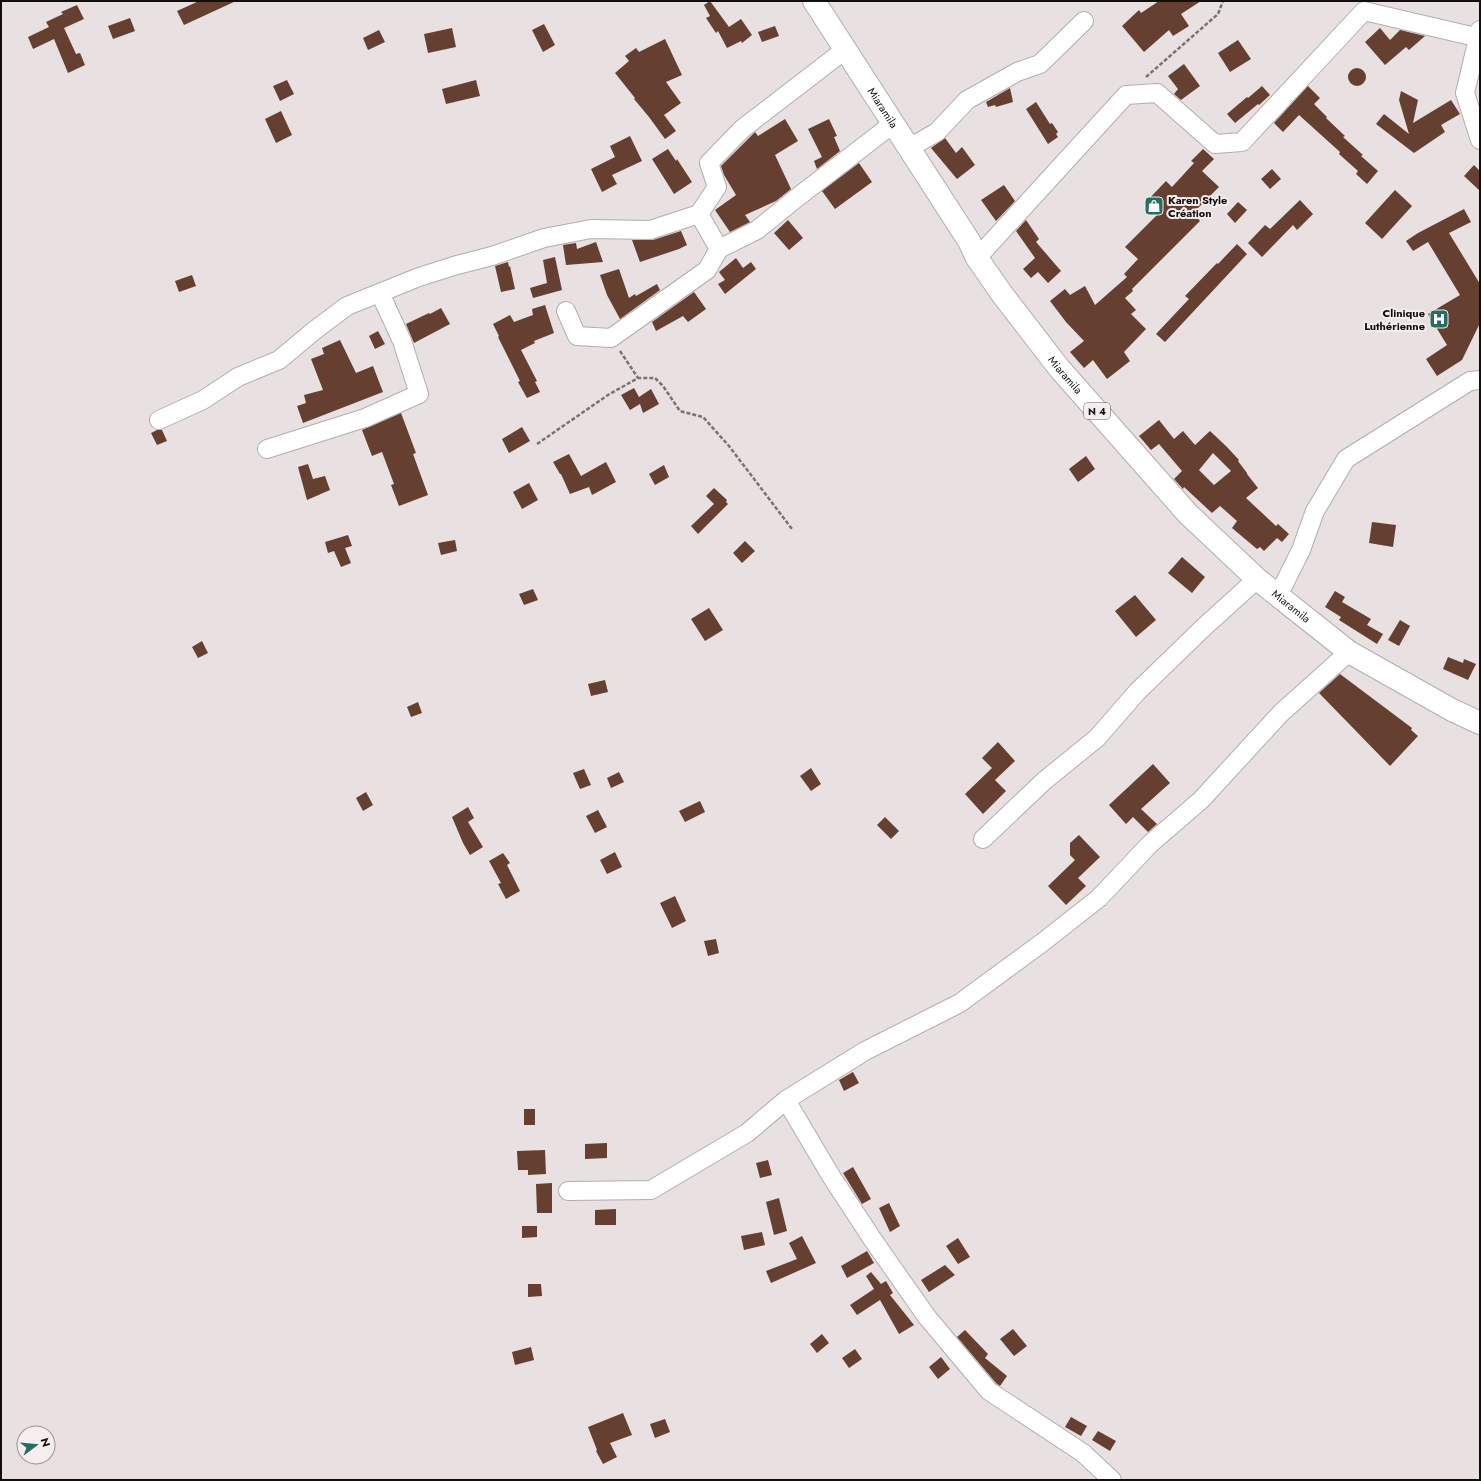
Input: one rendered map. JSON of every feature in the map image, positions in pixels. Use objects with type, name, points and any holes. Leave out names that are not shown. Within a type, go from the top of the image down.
[{"type":"main road","name":"Miaramila","points":[[814,1],[969,241],[977,258],[1002,294],[1059,368],[1188,514],[1258,579],[1349,652],[1452,710],[1480,723]]},
{"type":"street","points":[[977,258],[1126,95],[1157,93],[1215,144],[1242,142],[1364,11],[1479,35],[1465,93],[1480,140]]},
{"type":"street","points":[[909,148],[937,132],[967,100],[1017,72],[1040,64],[1084,21]]},
{"type":"street","points":[[159,420],[203,400],[238,376],[279,360],[347,306],[419,277],[492,256],[544,238],[592,229],[650,230],[699,214],[717,186],[709,163],[742,129],[846,49]]},
{"type":"street","points":[[566,311],[577,336],[611,338],[707,270],[719,249],[757,230],[798,196],[894,123]]},
{"type":"street","points":[[699,214],[719,249]]},
{"type":"street","points":[[267,449],[365,418],[419,394],[402,342],[380,293]]},
{"type":"street","points":[[1278,596],[1301,550],[1315,511],[1346,459],[1470,381],[1480,380]]},
{"type":"street","points":[[983,839],[1044,781],[1098,738],[1137,692],[1203,628],[1258,579]]},
{"type":"street","points":[[568,1191],[651,1190],[747,1133],[786,1100],[865,1051],[960,1004],[1099,898],[1150,844],[1201,800],[1281,713],[1349,652]]},
{"type":"street","points":[[786,1100],[831,1176],[873,1240],[927,1317],[989,1391],[1083,1453],[1112,1480]]},
{"type":"path","points":[[1126,95],[1218,14],[1223,1]]},
{"type":"path","points":[[611,338],[638,378]]},
{"type":"path","points":[[537,444],[608,395],[638,378],[655,378],[663,386],[680,411],[703,417],[729,446],[792,529]]},
{"type":"building","points":[[199,1],[236,1],[184,25],[177,11]]},
{"type":"building","points":[[710,1],[729,27],[741,19],[752,35],[742,43],[741,41],[727,48],[718,31],[716,33],[706,18],[710,16],[704,5]]},
{"type":"building","points":[[1159,1],[1201,1],[1181,14],[1189,26],[1173,36],[1169,30],[1144,52],[1122,26],[1139,10],[1141,13]]},
{"type":"building","points":[[77,5],[84,19],[64,28],[76,54],[80,53],[85,65],[68,73],[54,39],[33,49],[28,37],[49,27],[46,22],[63,14],[61,12]]},
{"type":"building","points":[[130,18],[135,31],[113,39],[108,26]]},
{"type":"building","points":[[544,24],[555,45],[543,52],[532,30]]},
{"type":"building","points":[[775,26],[779,36],[762,42],[758,32]]},
{"type":"building","points":[[452,28],[456,47],[428,53],[424,34]]},
{"type":"building","points":[[1380,28],[1390,40],[1400,30],[1425,36],[1409,50],[1406,47],[1385,65],[1365,42]]},
{"type":"building","points":[[379,30],[385,42],[368,50],[363,38]]},
{"type":"building","points":[[665,39],[682,75],[666,82],[681,103],[664,115],[676,131],[665,139],[615,73],[629,61],[625,56],[636,48],[639,52]]},
{"type":"building","points":[[1238,40],[1251,59],[1230,72],[1218,53]]},
{"type":"building","points":[[1184,64],[1200,86],[1181,100],[1174,94],[1178,89],[1168,76]]},
{"type":"building","points":[[1357,68],[1363,71],[1366,77],[1363,83],[1357,86],[1351,83],[1348,77],[1351,71]]},
{"type":"building","points":[[287,80],[294,94],[280,101],[273,86]]},
{"type":"building","points":[[476,80],[480,96],[446,104],[442,89]]},
{"type":"building","points":[[1262,86],[1270,95],[1235,123],[1227,114]]},
{"type":"building","points":[[1308,86],[1320,98],[1314,104],[1345,136],[1343,137],[1363,155],[1361,156],[1378,171],[1367,184],[1356,174],[1358,171],[1339,154],[1340,152],[1299,115],[1283,132],[1274,123]]},
{"type":"building","points":[[1010,88],[1013,102],[996,107],[995,105],[988,107],[986,102]]},
{"type":"building","points":[[1401,91],[1418,100],[1413,123],[1451,100],[1460,114],[1441,125],[1445,132],[1414,153],[1376,124],[1384,114],[1409,134],[1399,100]]},
{"type":"building","points":[[1036,102],[1050,124],[1052,123],[1058,132],[1056,134],[1058,137],[1048,144],[1026,109]]},
{"type":"building","points":[[281,111],[292,135],[276,143],[265,119]]},
{"type":"building","points":[[785,119],[798,141],[775,155],[791,189],[776,201],[745,215],[750,222],[730,232],[715,210],[736,195],[724,175],[721,166],[755,132],[758,136]]},
{"type":"building","points":[[829,119],[837,136],[834,137],[840,151],[817,169],[814,161],[822,157],[808,129]]},
{"type":"building","points":[[630,136],[642,161],[612,175],[617,184],[602,192],[591,169],[615,157],[610,146]]},
{"type":"building","points":[[945,138],[956,153],[962,147],[975,165],[957,179],[931,148]]},
{"type":"building","points":[[668,149],[676,161],[677,159],[692,182],[674,194],[652,159]]},
{"type":"building","points":[[1203,149],[1214,159],[1202,171],[1219,187],[1193,213],[1200,221],[1132,289],[1133,291],[1125,298],[1136,310],[1131,314],[1146,329],[1124,352],[1130,361],[1107,379],[1093,360],[1084,368],[1070,352],[1084,341],[1066,322],[1050,301],[1065,289],[1070,295],[1085,286],[1095,305],[1127,277],[1124,274],[1138,259],[1125,247],[1157,215],[1145,203],[1166,181],[1172,187],[1194,163],[1191,161]]},
{"type":"building","points":[[859,163],[872,182],[835,209],[822,191]]},
{"type":"building","points":[[1474,165],[1480,171],[1480,191],[1464,176]]},
{"type":"building","points":[[1272,169],[1281,179],[1270,189],[1261,179]]},
{"type":"building","points":[[1004,185],[1015,201],[996,221],[981,200]]},
{"type":"building","points":[[1395,190],[1412,206],[1382,239],[1365,223]]},
{"type":"building","points":[[1300,200],[1313,214],[1297,230],[1293,225],[1262,257],[1248,243],[1265,225],[1270,229]]},
{"type":"building","points":[[1238,202],[1247,210],[1235,223],[1227,214]]},
{"type":"building","points":[[1464,209],[1471,222],[1449,233],[1480,284],[1480,323],[1462,360],[1437,376],[1426,359],[1447,345],[1428,314],[1460,295],[1428,242],[1413,251],[1406,241],[1418,233]]},
{"type":"building","points":[[788,220],[803,238],[789,250],[774,233]]},
{"type":"building","points":[[1026,220],[1039,239],[1036,242],[1061,271],[1048,283],[1038,272],[1031,278],[1023,269],[1035,258],[1016,231]]},
{"type":"building","points":[[681,231],[687,245],[640,262],[632,240],[653,240]]},
{"type":"building","points":[[596,242],[603,262],[566,265],[563,245],[576,243],[577,249]]},
{"type":"building","points":[[1237,244],[1247,254],[1165,342],[1156,334],[1189,299],[1185,296]]},
{"type":"building","points":[[555,257],[562,290],[533,298],[530,288],[547,283],[543,260]]},
{"type":"building","points":[[736,258],[743,268],[751,262],[756,269],[725,294],[718,284],[725,280],[719,272]]},
{"type":"building","points":[[508,262],[515,289],[501,292],[495,266]]},
{"type":"building","points":[[619,269],[629,298],[635,294],[636,296],[657,284],[660,290],[620,319],[607,295],[600,275]]},
{"type":"building","points":[[192,275],[196,286],[179,292],[175,281]]},
{"type":"building","points":[[694,292],[706,309],[688,322],[683,316],[656,331],[652,322]]},
{"type":"building","points":[[545,305],[554,333],[534,341],[535,343],[521,350],[537,381],[535,382],[540,392],[527,398],[518,382],[520,381],[493,324],[510,315],[514,322],[533,315],[532,309]]},
{"type":"building","points":[[441,308],[450,324],[414,343],[406,324]]},
{"type":"building","points":[[378,331],[385,344],[375,349],[369,336]]},
{"type":"building","points":[[340,340],[356,373],[373,366],[383,392],[303,423],[297,406],[306,403],[304,395],[323,390],[311,359],[324,354],[322,348]]},
{"type":"building","points":[[634,388],[639,397],[651,389],[659,404],[643,413],[640,404],[630,410],[621,395]]},
{"type":"building","points":[[401,413],[416,453],[413,454],[428,495],[399,506],[391,485],[394,484],[382,452],[372,456],[362,430]]},
{"type":"building","points":[[1159,420],[1174,439],[1183,431],[1195,445],[1210,431],[1239,460],[1238,461],[1258,488],[1246,498],[1276,526],[1278,524],[1289,534],[1282,542],[1277,538],[1264,551],[1260,547],[1257,549],[1232,528],[1237,521],[1220,506],[1212,513],[1184,487],[1183,489],[1174,479],[1182,471],[1159,444],[1151,450],[1139,436]],"holes":[[[1213,453],[1231,471],[1214,485],[1199,470]]]},
{"type":"building","points":[[522,427],[530,441],[509,453],[502,439]]},
{"type":"building","points":[[157,430],[162,430],[167,441],[157,445],[151,433]]},
{"type":"building","points":[[569,454],[581,476],[606,462],[616,482],[592,495],[589,487],[570,494],[561,474],[553,462]]},
{"type":"building","points":[[1086,456],[1095,469],[1078,482],[1069,469]]},
{"type":"building","points":[[308,464],[313,479],[325,476],[330,490],[307,500],[298,467]]},
{"type":"building","points":[[664,465],[669,477],[655,485],[649,474]]},
{"type":"building","points":[[529,483],[538,500],[522,509],[513,492]]},
{"type":"building","points":[[714,488],[727,500],[726,502],[728,504],[698,534],[691,526],[714,504],[706,496]]},
{"type":"building","points":[[1372,522],[1396,525],[1393,547],[1369,543]]},
{"type":"building","points":[[348,535],[352,546],[345,548],[351,563],[341,567],[334,551],[328,553],[325,542]]},
{"type":"building","points":[[455,540],[457,551],[441,555],[438,543]]},
{"type":"building","points":[[745,541],[755,551],[742,563],[733,553]]},
{"type":"building","points":[[1182,557],[1205,577],[1192,593],[1168,573]]},
{"type":"building","points":[[533,589],[538,600],[524,605],[519,594]]},
{"type":"building","points":[[1335,591],[1345,597],[1342,602],[1371,619],[1367,625],[1383,634],[1377,644],[1339,620],[1341,617],[1325,607]]},
{"type":"building","points":[[1135,595],[1156,620],[1136,637],[1115,611]]},
{"type":"building","points":[[709,608],[723,630],[705,641],[691,619]]},
{"type":"building","points":[[1400,620],[1410,626],[1399,646],[1388,640]]},
{"type":"building","points":[[202,641],[208,653],[198,658],[192,647]]},
{"type":"building","points":[[1448,657],[1463,663],[1464,659],[1476,664],[1468,680],[1443,669]]},
{"type":"building","points":[[1340,674],[1412,728],[1411,730],[1418,736],[1390,766],[1319,693]]},
{"type":"building","points":[[605,680],[608,692],[591,696],[588,684]]},
{"type":"building","points":[[418,702],[422,713],[411,717],[407,707]]},
{"type":"building","points":[[998,742],[1015,761],[995,780],[1006,791],[983,814],[965,794],[992,768],[982,758]]},
{"type":"building","points":[[1153,764],[1170,783],[1141,809],[1157,824],[1148,832],[1133,817],[1126,824],[1109,805]]},
{"type":"building","points":[[811,768],[821,784],[811,791],[800,776]]},
{"type":"building","points":[[584,769],[591,785],[580,789],[573,773]]},
{"type":"building","points":[[619,772],[624,782],[611,788],[607,778]]},
{"type":"building","points":[[366,792],[373,805],[363,811],[356,798]]},
{"type":"building","points":[[700,801],[705,812],[685,822],[679,811]]},
{"type":"building","points":[[468,807],[474,818],[468,822],[483,847],[470,855],[452,817]]},
{"type":"building","points":[[598,810],[607,827],[595,833],[586,816]]},
{"type":"building","points":[[885,817],[899,831],[891,839],[877,825]]},
{"type":"building","points":[[1079,835],[1100,857],[1078,878],[1086,886],[1066,905],[1048,886],[1075,860],[1070,855],[1070,843]]},
{"type":"building","points":[[615,852],[622,867],[607,874],[600,860]]},
{"type":"building","points":[[503,853],[510,863],[507,865],[520,891],[506,899],[498,884],[501,883],[489,861]]},
{"type":"building","points":[[675,896],[686,921],[672,928],[660,903]]},
{"type":"building","points":[[716,939],[719,953],[708,956],[704,941]]},
{"type":"building","points":[[853,1072],[859,1083],[844,1091],[839,1080]]},
{"type":"building","points":[[524,1109],[535,1109],[535,1125],[524,1125]]},
{"type":"building","points":[[607,1143],[607,1158],[585,1159],[585,1144]]},
{"type":"building","points":[[545,1150],[546,1174],[528,1175],[528,1170],[518,1170],[517,1151]]},
{"type":"building","points":[[768,1160],[772,1175],[760,1178],[756,1163]]},
{"type":"building","points":[[853,1167],[871,1199],[862,1204],[843,1173]]},
{"type":"building","points":[[552,1183],[552,1213],[537,1213],[536,1184]]},
{"type":"building","points":[[779,1198],[787,1231],[774,1235],[766,1202]]},
{"type":"building","points":[[889,1203],[900,1226],[890,1232],[879,1208]]},
{"type":"building","points":[[616,1209],[616,1225],[595,1225],[595,1210]]},
{"type":"building","points":[[522,1226],[537,1226],[537,1237],[522,1238]]},
{"type":"building","points":[[762,1232],[765,1245],[744,1250],[741,1236]]},
{"type":"building","points":[[802,1236],[816,1263],[771,1283],[766,1271],[797,1259],[789,1243]]},
{"type":"building","points":[[958,1238],[970,1257],[958,1264],[946,1246]]},
{"type":"building","points":[[867,1251],[874,1263],[847,1278],[841,1266]]},
{"type":"building","points":[[945,1265],[955,1275],[929,1292],[921,1280]]},
{"type":"building","points":[[871,1272],[881,1284],[886,1281],[893,1293],[890,1295],[914,1325],[899,1334],[880,1300],[857,1315],[850,1305],[874,1289],[866,1276]]},
{"type":"building","points":[[528,1284],[541,1284],[542,1296],[528,1297]]},
{"type":"building","points":[[1013,1329],[1027,1346],[1014,1356],[1000,1339]]},
{"type":"building","points":[[965,1330],[988,1354],[985,1358],[1007,1376],[1000,1386],[957,1337]]},
{"type":"building","points":[[822,1334],[829,1343],[817,1353],[810,1344]]},
{"type":"building","points":[[531,1347],[534,1360],[515,1365],[512,1352]]},
{"type":"building","points":[[855,1349],[862,1359],[849,1368],[842,1358]]},
{"type":"building","points":[[941,1357],[950,1369],[938,1379],[929,1367]]},
{"type":"building","points":[[623,1413],[632,1435],[610,1443],[617,1457],[603,1464],[596,1451],[597,1450],[588,1427]]},
{"type":"building","points":[[1071,1417],[1087,1426],[1081,1436],[1065,1427]]},
{"type":"building","points":[[665,1419],[670,1432],[655,1438],[650,1424]]},
{"type":"building","points":[[1098,1431],[1116,1441],[1110,1451],[1092,1440]]},
{"type":"place","name":"Karen Style Création","points":[[1154,206]]},
{"type":"place","name":"Clinique Luthérienne","points":[[1439,319]]}]
